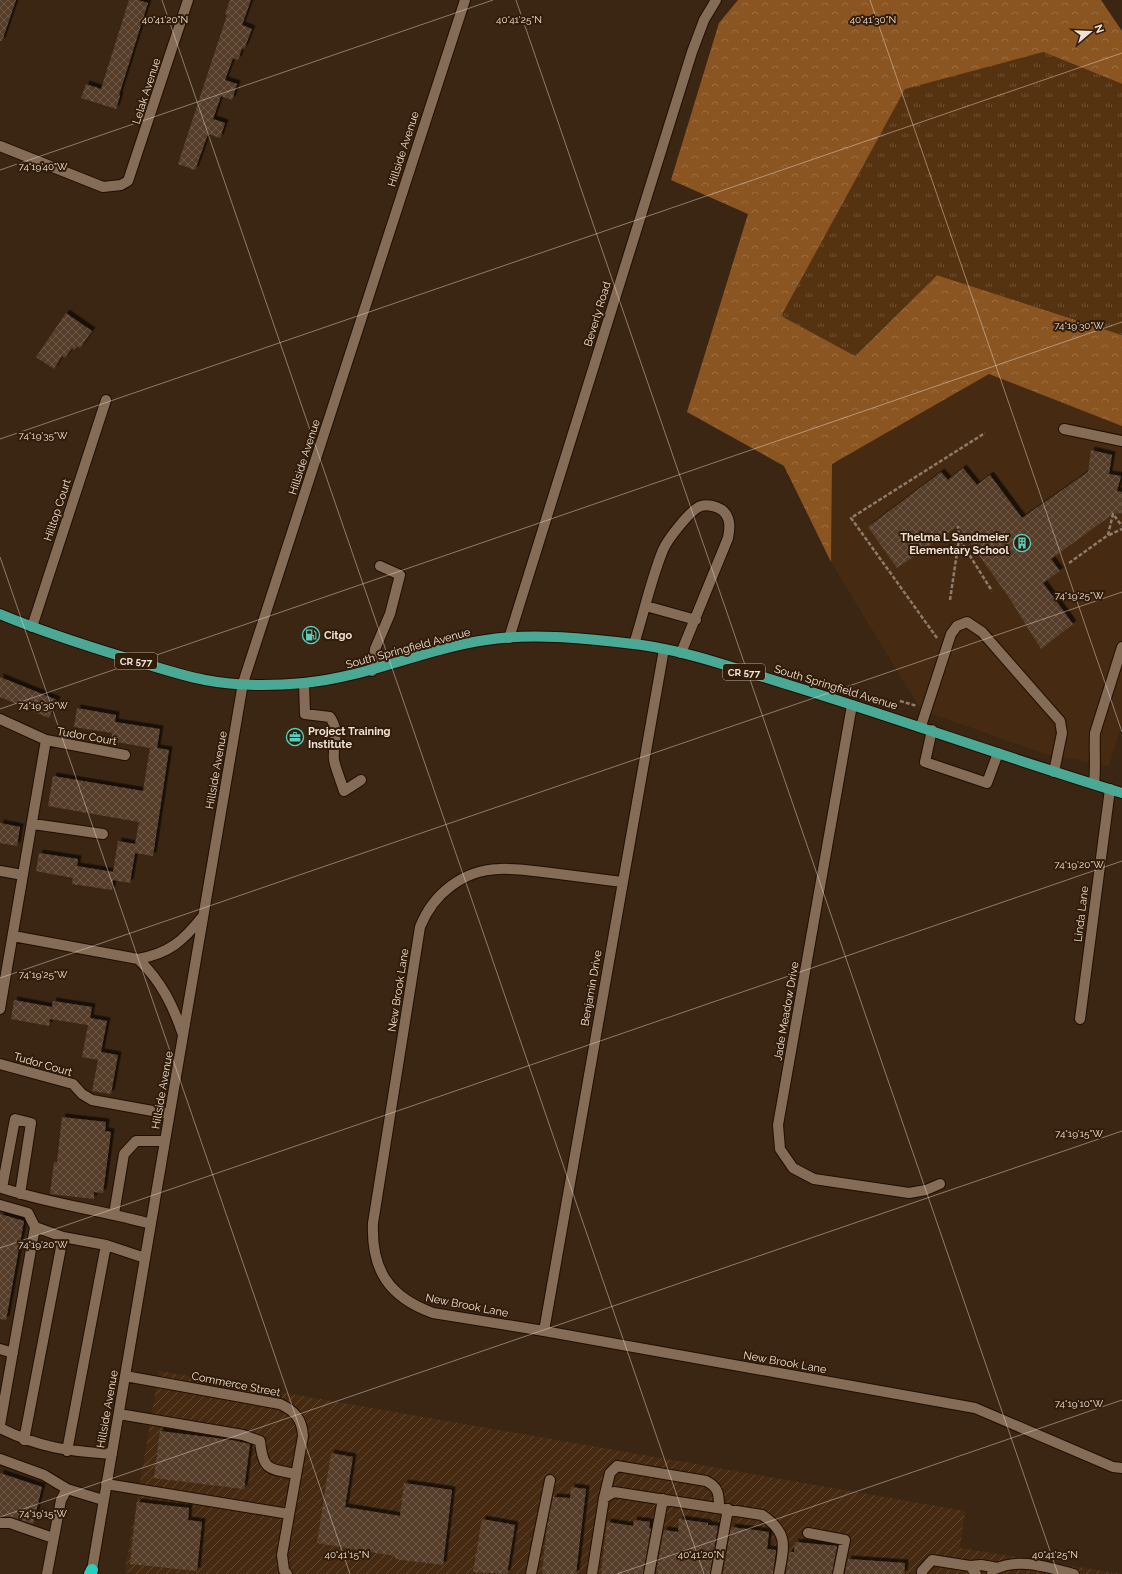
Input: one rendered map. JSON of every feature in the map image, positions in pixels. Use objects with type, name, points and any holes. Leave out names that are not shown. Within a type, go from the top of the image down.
[{"type":"main road","name":"South Springfield Avenue","points":[[0,614],[32,627],[179,674],[205,680],[243,683],[304,683],[343,678],[372,671],[429,652],[485,640],[508,638],[582,639],[634,644],[681,653],[921,726],[1054,772],[1122,792]]},
{"type":"street","name":"Lelak Avenue","points":[[0,146],[103,187],[121,186],[128,181],[188,0]]},
{"type":"street","name":"Hillside Avenue","points":[[92,1573],[103,1500],[243,683],[465,0]]},
{"type":"street","name":"Beverly Road","points":[[508,638],[692,52],[704,20],[716,0]]},
{"type":"street","name":"Hilltop Court","points":[[32,627],[106,400]]},
{"type":"street","points":[[1064,429],[1122,441]]},
{"type":"street","points":[[634,644],[664,548],[692,513],[700,506],[712,506],[722,510],[728,518],[730,526],[728,538],[696,620],[681,653]]},
{"type":"street","points":[[372,671],[375,649],[390,614],[400,575],[380,566]]},
{"type":"street","points":[[646,606],[696,620]]},
{"type":"street","points":[[921,726],[950,634],[957,626],[967,622],[982,632],[1060,721],[1062,733],[1054,772]]},
{"type":"street","points":[[1094,784],[1096,762],[1094,745],[1095,733],[1122,647]]},
{"type":"street","name":"Benjamin Drive","points":[[544,1331],[664,650]]},
{"type":"street","points":[[304,683],[305,714],[330,717],[334,723],[336,738],[334,759],[344,791],[361,780]]},
{"type":"street","name":"Jade Meadow Drive","points":[[852,705],[778,1125],[780,1149],[793,1168],[814,1179],[909,1193],[926,1190],[940,1184]]},
{"type":"street","name":"Tudor Court","points":[[0,719],[46,740],[125,755]]},
{"type":"street","points":[[932,730],[925,762],[987,784],[998,752]]},
{"type":"street","name":"Tudor Court","points":[[0,1009],[1,992],[13,936],[33,824],[46,740]]},
{"type":"street","name":"Linda Lane","points":[[1080,1019],[1110,789]]},
{"type":"street","points":[[33,824],[103,834]]},
{"type":"street","name":"New Brook Lane","points":[[622,882],[517,869],[498,869],[479,872],[461,879],[445,890],[426,912],[420,927],[373,1223],[372,1241],[376,1259],[383,1276],[391,1289],[415,1306],[433,1313],[544,1331],[975,1408],[1113,1467],[1122,1468]]},
{"type":"street","points":[[0,871],[23,875]]},
{"type":"street","points":[[13,936],[138,959],[154,956],[169,950],[182,940],[204,914]]},
{"type":"street","points":[[138,959],[148,968],[164,990],[176,1015],[183,1036]]},
{"type":"street","name":"Tudor Court","points":[[0,1064],[73,1084],[82,1094],[92,1100],[169,1114]]},
{"type":"street","points":[[20,1194],[31,1123],[15,1119],[2,1188],[20,1194],[114,1214],[151,1224]]},
{"type":"street","points":[[114,1214],[124,1154],[136,1141],[165,1140]]},
{"type":"street","points":[[0,1205],[28,1213],[34,1227],[12,1353],[4,1380],[0,1427],[24,1440],[67,1451],[112,1454]]},
{"type":"street","points":[[34,1227],[63,1237],[106,1245],[145,1258]]},
{"type":"street","points":[[24,1440],[63,1237]]},
{"type":"street","points":[[67,1451],[106,1245]]},
{"type":"street","points":[[0,1349],[12,1353]]},
{"type":"street","name":"Commerce Street","points":[[125,1376],[280,1404],[298,1415],[302,1425],[303,1436],[282,1555],[284,1570],[287,1574]]},
{"type":"street","points":[[118,1414],[243,1435],[260,1441],[262,1459],[271,1470],[296,1474]]},
{"type":"street","points":[[0,1459],[44,1475],[67,1489],[103,1500]]},
{"type":"street","points":[[592,1574],[604,1498],[610,1473],[617,1466],[706,1480],[712,1484],[719,1492],[723,1509],[716,1574]]},
{"type":"street","points":[[531,1574],[550,1480]]},
{"type":"street","points":[[106,1484],[289,1514]]},
{"type":"street","points":[[47,1574],[61,1500],[67,1489]]},
{"type":"street","points":[[604,1498],[614,1492],[762,1515],[778,1528],[784,1540],[779,1574]]},
{"type":"street","points":[[649,1574],[663,1499]]},
{"type":"street","points":[[0,1523],[10,1524],[53,1538]]},
{"type":"street","points":[[808,1533],[845,1540],[838,1574]]},
{"type":"street","points":[[922,1574],[922,1571],[932,1560],[973,1570],[981,1565],[995,1571],[1004,1565],[1023,1563],[1074,1574]]},
{"type":"path","points":[[938,639],[850,518],[985,433]]},
{"type":"path","points":[[1068,563],[1122,527],[1113,514],[1108,535]]},
{"type":"path","points":[[950,600],[959,539],[958,526]]},
{"type":"path","points":[[959,539],[992,591]]},
{"type":"path","points":[[900,701],[918,706],[920,699]]},
{"type":"shaded area","points":[[989,373],[1122,425],[1122,723],[1109,766],[1045,754],[921,710],[831,562],[832,464]]},
{"type":"shaded area","points":[[159,1371],[965,1511],[960,1548],[1122,1574],[134,1574],[125,1572]]},
{"type":"green space","points":[[738,0],[1101,0],[1122,31],[1122,84],[1043,52],[855,356],[937,275],[1122,335],[1122,426],[989,374],[832,464],[831,562],[784,466],[687,412],[748,214],[671,180],[719,23]]},
{"type":"green space","points":[[1043,52],[1122,84],[1122,335],[937,275],[855,356],[781,316],[905,89]]},
{"type":"building","points":[[0,0],[16,0],[2,41],[0,41]]},
{"type":"building","points":[[129,0],[138,0],[148,3],[116,109],[81,98],[86,84],[101,89]]},
{"type":"building","points":[[230,0],[251,0],[242,25],[252,29],[244,49],[242,48],[238,60],[233,58],[225,80],[237,84],[232,100],[221,96],[213,119],[225,123],[220,138],[208,134],[195,170],[178,164],[227,15],[225,14]]},
{"type":"building","points":[[66,313],[92,331],[80,348],[77,346],[74,350],[72,348],[65,358],[62,356],[54,369],[36,357]]},
{"type":"building","name":"Thelma L Sandmeier Elementary School","points":[[1091,450],[1112,455],[1109,474],[1121,476],[1117,491],[1122,492],[1122,513],[1113,514],[1051,559],[1060,571],[1043,583],[1073,624],[1041,649],[1008,596],[958,526],[897,568],[868,527],[941,472],[948,480],[963,468],[977,485],[990,475],[1022,518],[1088,472]]},
{"type":"building","points":[[0,677],[57,700],[49,718],[0,697]]},
{"type":"building","points":[[77,708],[116,715],[115,722],[160,729],[157,748],[169,750],[153,856],[135,853],[130,883],[113,880],[112,890],[72,884],[73,878],[36,871],[39,853],[78,859],[77,866],[113,872],[118,841],[135,844],[139,822],[48,806],[53,776],[143,791],[150,748],[111,741],[112,733],[74,727]]},
{"type":"building","points":[[0,823],[20,827],[17,846],[0,843]]},
{"type":"building","points":[[14,1000],[52,1007],[53,1001],[92,1007],[90,1018],[107,1021],[101,1052],[118,1055],[111,1094],[92,1091],[98,1060],[82,1057],[88,1025],[50,1019],[49,1026],[11,1019]]},
{"type":"building","points":[[62,1117],[106,1122],[105,1131],[111,1132],[103,1193],[94,1192],[94,1199],[50,1194],[54,1162],[57,1162]]},
{"type":"building","points":[[0,1214],[24,1221],[6,1320],[0,1319]]},
{"type":"building","points":[[160,1431],[231,1440],[250,1444],[244,1489],[154,1478]]},
{"type":"building","points":[[331,1453],[353,1457],[345,1507],[400,1516],[404,1483],[452,1490],[443,1565],[395,1559],[395,1556],[317,1543]]},
{"type":"building","points":[[0,1473],[42,1487],[33,1524],[12,1517],[0,1516]]},
{"type":"building","points":[[571,1487],[586,1489],[576,1574],[542,1574],[547,1526],[553,1497],[570,1498]]},
{"type":"building","points":[[137,1502],[189,1508],[188,1520],[202,1522],[197,1571],[130,1564]]},
{"type":"building","points":[[482,1519],[515,1525],[507,1574],[473,1572]]},
{"type":"building","points":[[679,1519],[718,1526],[710,1574],[656,1574],[664,1530],[678,1532]]},
{"type":"building","points":[[634,1520],[650,1522],[649,1528],[651,1529],[643,1574],[601,1574],[607,1522],[633,1526]]},
{"type":"building","points":[[731,1527],[769,1532],[767,1549],[776,1550],[773,1574],[723,1574]]},
{"type":"building","points":[[795,1542],[837,1546],[832,1574],[786,1574],[789,1552],[794,1552]]},
{"type":"building","points":[[848,1559],[905,1563],[904,1574],[845,1574]]},
{"type":"place","name":"Thelma L Sandmeier Elementary School","points":[[1022,543]]},
{"type":"place","name":"Citgo","points":[[311,635]]},
{"type":"place","name":"Project Training Institute","points":[[295,737]]}]
